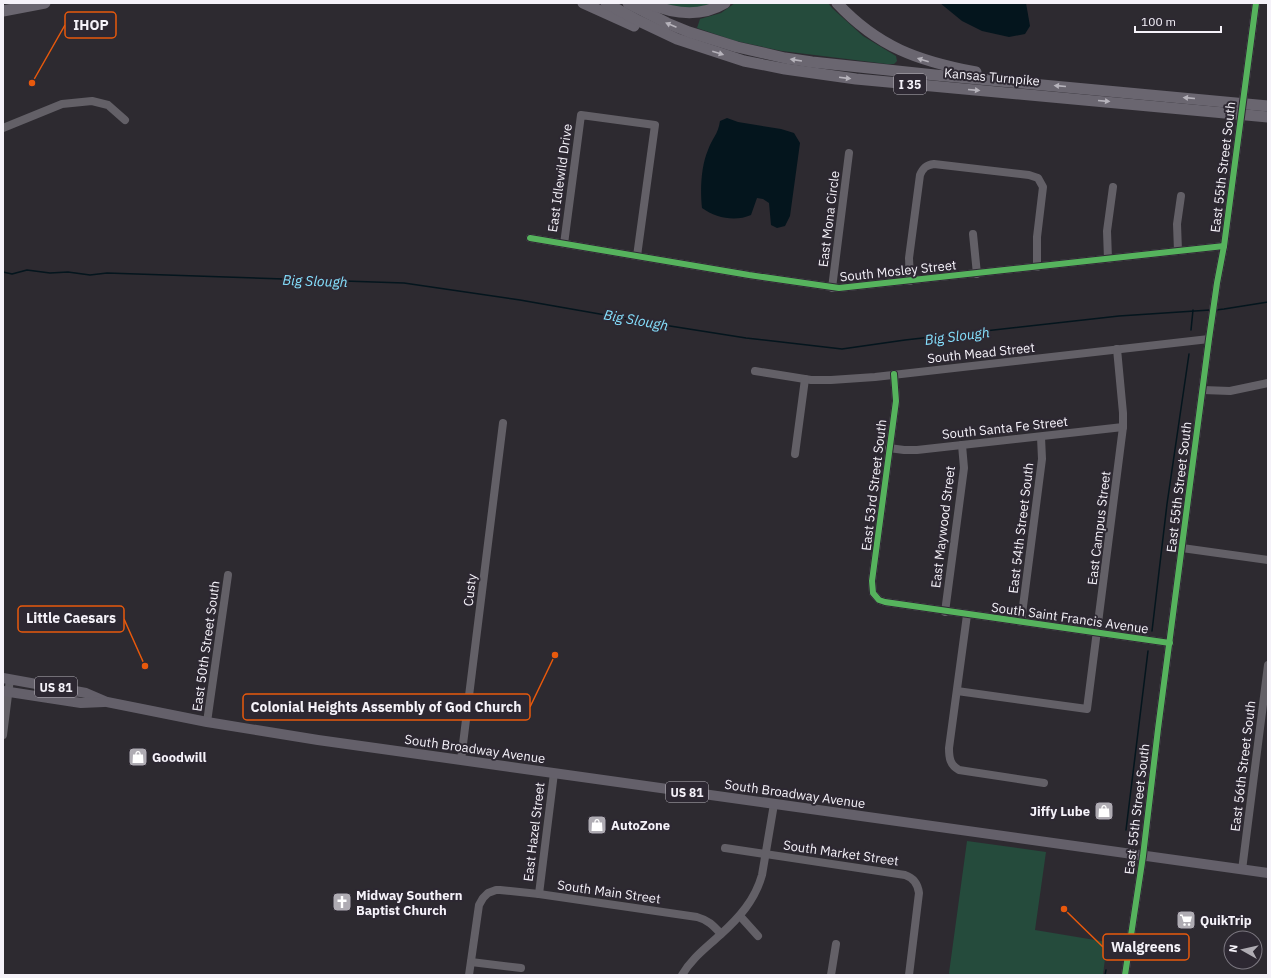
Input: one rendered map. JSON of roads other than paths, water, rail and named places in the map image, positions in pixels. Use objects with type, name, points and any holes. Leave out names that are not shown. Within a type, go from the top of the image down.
[{"type":"highway","points":[[3,11],[45,3]]},
{"type":"highway","points":[[583,3],[660,38],[700,48]]},
{"type":"highway","name":"Kansas Turnpike","points":[[606,3],[658,31],[700,48],[744,61],[821,75],[1260,109],[1268,117]]},
{"type":"highway","name":"Kansas Turnpike","points":[[628,3],[667,23],[689,32],[764,54],[836,65],[1044,84],[1227,107]]},
{"type":"highway","points":[[647,3],[668,10],[689,13],[709,11],[725,3]]},
{"type":"highway","points":[[837,3],[857,23],[872,35],[909,55],[943,66],[1044,84]]},
{"type":"main road","name":"South Broadway Avenue","points":[[6,678],[86,693],[107,702],[207,722],[305,738],[1268,873]]},
{"type":"main road","name":"South Broadway Avenue","points":[[5,691],[81,703],[107,702]]},
{"type":"street","name":"East 55th Street South","points":[[1125,975],[1143,856],[1217,283],[1224,246],[1256,3]]},
{"type":"street","points":[[3,128],[62,104],[92,102],[108,105],[125,120]]},
{"type":"street","name":"East Idlewild Drive","points":[[564,244],[581,115],[655,125],[637,256]]},
{"type":"street","name":"East Mona Circle","points":[[832,288],[849,153]]},
{"type":"street","points":[[910,281],[909,258],[920,175],[928,164],[1029,175],[1038,178],[1043,187],[1037,237],[1037,267]]},
{"type":"street","points":[[1108,259],[1107,231],[1113,187]]},
{"type":"street","points":[[1178,251],[1177,224],[1181,196]]},
{"type":"street","points":[[973,234],[977,274]]},
{"type":"street","name":"South Mosley Street","points":[[530,238],[832,288],[977,274],[1224,246]]},
{"type":"street","name":"South Mead Street","points":[[755,371],[805,379],[831,380],[1117,350],[1210,336]]},
{"type":"street","name":"East Campus Street","points":[[957,691],[1088,709],[1123,427],[1117,350]]},
{"type":"street","name":"East 53rd Street South","points":[[875,597],[872,591],[872,580],[896,401],[894,374]]},
{"type":"street","points":[[795,454],[805,379]]},
{"type":"street","points":[[1203,390],[1230,391],[1268,383]]},
{"type":"street","name":"Custy","points":[[461,760],[503,423]]},
{"type":"street","name":"South Santa Fe Street","points":[[890,448],[912,450],[1123,427]]},
{"type":"street","name":"East 54th Street South","points":[[1021,622],[1042,459],[1041,437]]},
{"type":"street","name":"East Maywood Street","points":[[945,612],[964,468],[962,445]]},
{"type":"street","points":[[1182,548],[1268,560]]},
{"type":"street","name":"East 50th Street South","points":[[207,722],[228,574]]},
{"type":"street","name":"South Saint Francis Avenue","points":[[875,597],[885,602],[945,612],[1170,642]]},
{"type":"street","points":[[967,615],[949,748],[949,759],[956,768],[965,772],[1044,783]]},
{"type":"street","name":"East 56th Street South","points":[[1242,870],[1268,664]]},
{"type":"street","points":[[3,735],[6,678]]},
{"type":"street","name":"East Hazel Street","points":[[539,894],[554,773]]},
{"type":"street","points":[[682,975],[690,963],[702,950],[740,916],[759,886],[774,804]]},
{"type":"street","name":"South Market Street","points":[[725,848],[905,875],[913,879],[918,887],[919,893],[909,975]]},
{"type":"street","name":"South Main Street","points":[[471,962],[479,905],[488,893],[496,890],[539,894],[700,918],[712,923],[721,934]]},
{"type":"street","points":[[740,916],[758,936]]},
{"type":"street","points":[[831,975],[836,944]]},
{"type":"street","points":[[469,975],[471,962],[521,968]]},
{"type":"water","points":[[940,3],[1026,3],[1030,26],[1025,34],[1009,37],[982,31],[962,21]]},
{"type":"water","points":[[727,118],[738,122],[781,129],[794,133],[800,143],[790,216],[785,226],[777,228],[771,225],[769,203],[763,199],[757,198],[751,215],[739,218],[726,218],[713,214],[702,208],[701,194],[704,163],[718,130],[720,121]]},
{"type":"waterway","name":"Big Slough","points":[[3,272],[12,274],[27,270],[50,273],[68,272],[90,275],[107,273],[404,283],[520,300],[746,338],[842,349],[905,340],[1119,316],[1210,310]]},
{"type":"waterway","name":"Big Slough","points":[[1216,310],[1268,302]]},
{"type":"waterway","points":[[1191,330],[1193,310]]},
{"type":"waterway","points":[[1152,631],[1167,504],[1189,354]]},
{"type":"waterway","points":[[1126,830],[1148,651]]},
{"type":"waterway","points":[[1105,975],[1106,970]]},
{"type":"place","name":"IHOP","points":[[32,83]]},
{"type":"place","name":"Colonial Heights Assembly of God Church","points":[[555,655]]},
{"type":"place","name":"Little Caesars","points":[[145,666]]},
{"type":"place","name":"Goodwill","points":[[138,757]]},
{"type":"place","name":"Jiffy Lube","points":[[1104,811]]},
{"type":"place","name":"AutoZone","points":[[597,825]]},
{"type":"place","name":"Midway Southern Baptist Church","points":[[342,902]]},
{"type":"place","name":"Walgreens","points":[[1064,909]]},
{"type":"place","name":"QuikTrip","points":[[1186,920]]}]
